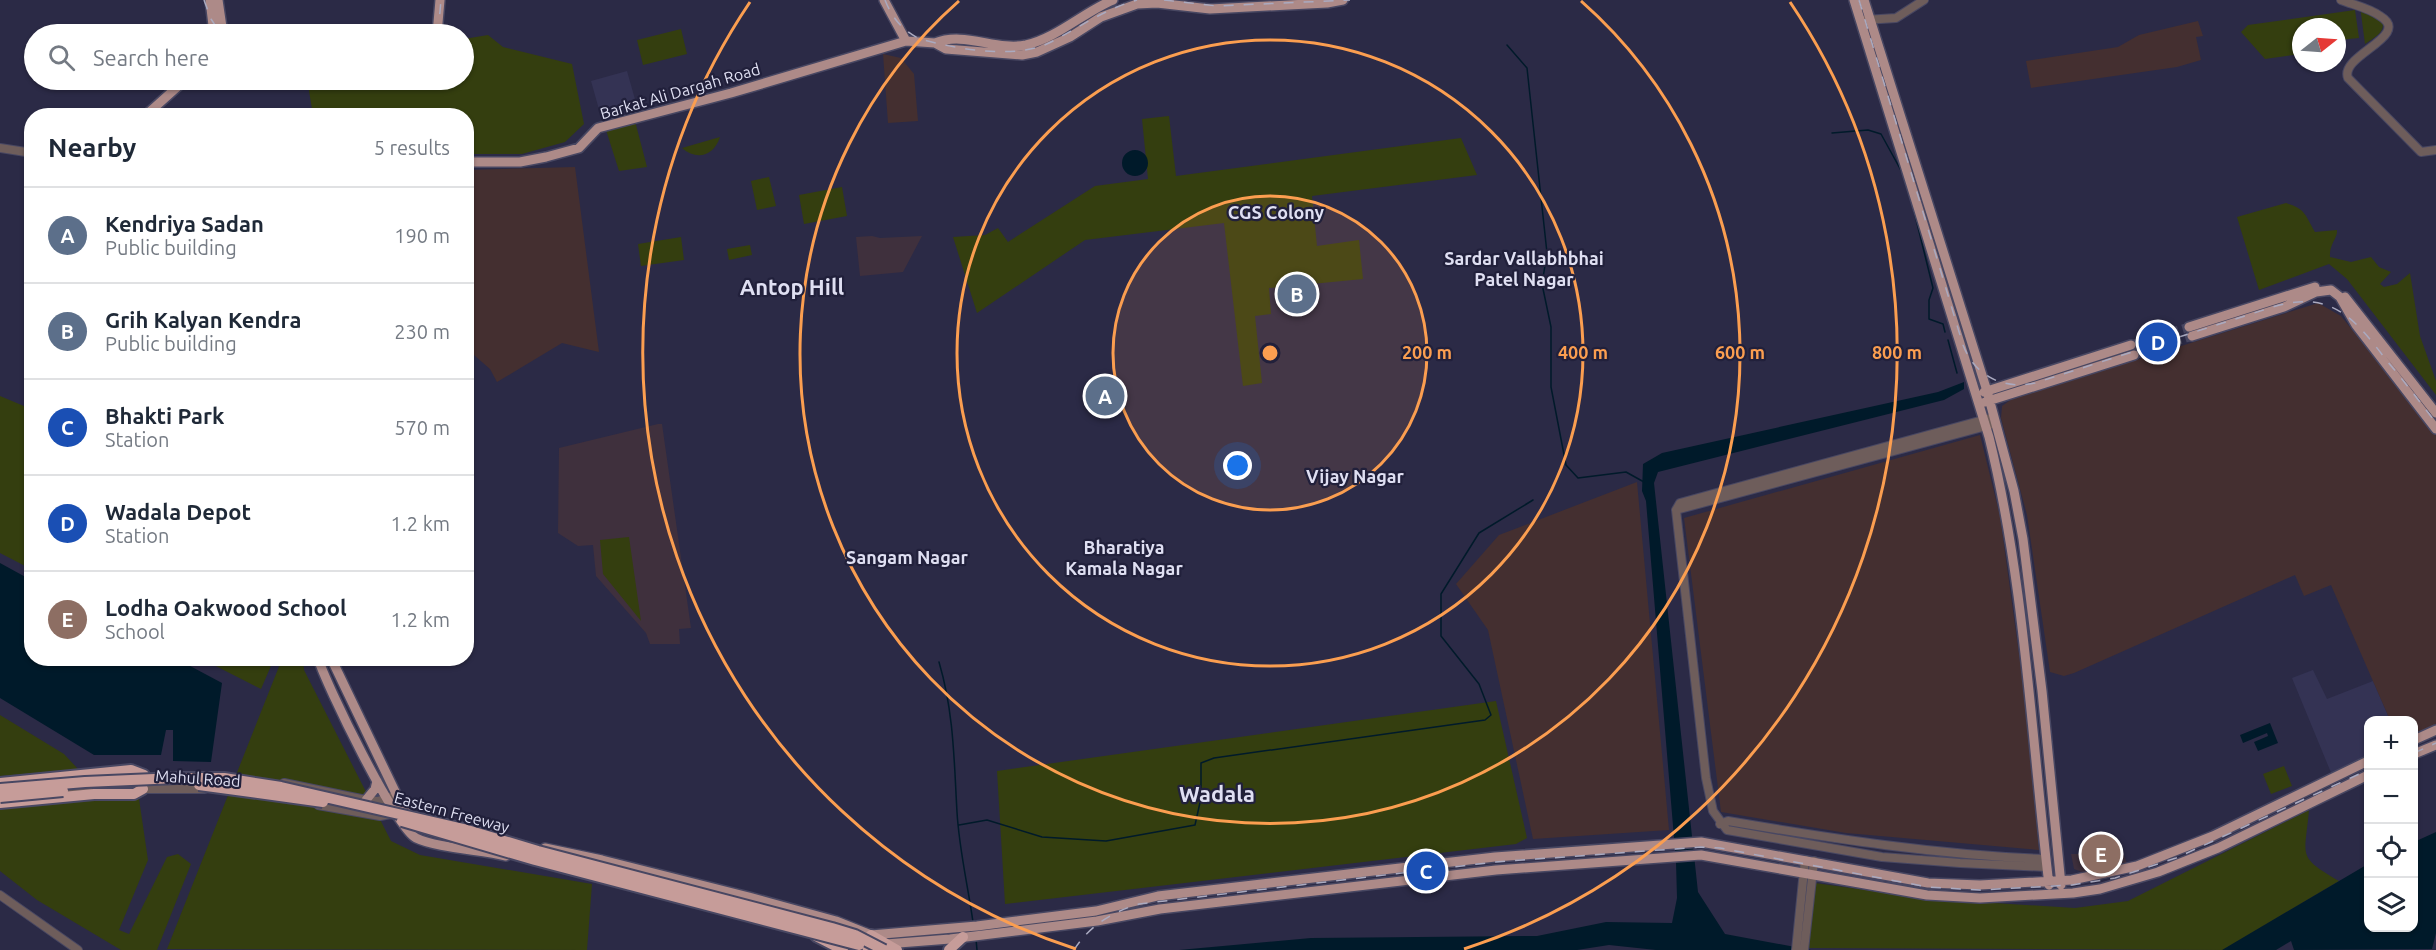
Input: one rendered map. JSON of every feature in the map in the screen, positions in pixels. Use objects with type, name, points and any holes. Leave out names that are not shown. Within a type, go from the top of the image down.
[{"type":"highway","points":[[0,786],[131,770],[144,775]]},
{"type":"highway","name":"Eastern Freeway","points":[[0,786],[224,778],[281,787],[441,824],[832,928],[889,948]]},
{"type":"highway","name":"Eastern Freeway","points":[[0,796],[177,783],[224,787],[322,802],[361,809],[535,860],[851,941],[889,948]]},
{"type":"highway","points":[[0,803],[94,794],[134,794],[143,789]]},
{"type":"highway","points":[[797,922],[806,931],[843,950]]},
{"type":"highway","points":[[948,950],[971,932]]},
{"type":"main road","points":[[210,0],[217,18]]},
{"type":"main road","points":[[218,0],[218,24]]},
{"type":"main road","points":[[438,24],[440,0]]},
{"type":"main road","points":[[884,0],[906,40],[935,43],[946,49],[1022,56],[1037,52],[1070,37],[1123,6],[1157,3],[1214,4],[1343,0]]},
{"type":"main road","points":[[935,43],[947,38],[1025,45],[1046,37],[1113,0]]},
{"type":"main road","points":[[1854,0],[1865,20],[1898,107],[1989,396],[2014,491],[2023,539],[2062,893]]},
{"type":"main road","points":[[1864,0],[1865,20],[1888,110],[1984,423],[2012,541],[2050,894]]},
{"type":"main road","points":[[946,49],[947,38]]},
{"type":"main road","name":"Barkat Ali Dargah Road","points":[[474,162],[520,162],[546,158],[579,148],[598,128],[731,93],[906,40]]},
{"type":"main road","points":[[154,108],[174,90]]},
{"type":"main road","points":[[1888,110],[1898,107]]},
{"type":"main road","points":[[2190,332],[2317,286],[2331,285],[2340,291],[2436,429]]},
{"type":"main road","points":[[1977,399],[2132,350]]},
{"type":"main road","points":[[2393,366],[2436,413]]},
{"type":"main road","points":[[322,666],[386,800],[407,832],[429,842],[473,849],[797,922],[869,945],[1055,921],[1158,896],[1494,857],[1701,842],[1928,883],[1980,885],[2098,877],[2154,860],[2213,836],[2364,763]]},
{"type":"main road","points":[[335,666],[402,806],[410,819],[431,830],[602,860],[819,916],[869,945]]},
{"type":"main road","points":[[2418,738],[2436,730]]},
{"type":"main road","points":[[2418,752],[2436,745]]},
{"type":"main road","points":[[1055,921],[1097,921],[1160,909],[1496,870],[1701,855],[1927,895],[1980,898],[2100,889],[2158,872],[2218,848],[2364,777]]},
{"type":"main road","points":[[366,800],[375,789],[377,781]]},
{"type":"main road","points":[[1096,911],[1097,921]]},
{"type":"main road","points":[[889,948],[971,932]]},
{"type":"street","points":[[1865,20],[1896,18],[1924,0]]},
{"type":"street","points":[[2341,0],[2380,15],[2387,26],[2386,34],[2381,41],[2350,62],[2347,68],[2348,78],[2421,152],[2436,150]]},
{"type":"street","points":[[0,148],[24,152]]},
{"type":"street","points":[[1995,420],[1676,510],[1706,778],[1713,811],[1720,824],[1727,830],[1882,856],[2046,863]]},
{"type":"street","name":"Mahul Road","points":[[0,786],[144,775],[239,775],[318,788],[366,800],[386,800]]},
{"type":"street","points":[[233,793],[239,775]]},
{"type":"street","name":"Mahul Road","points":[[0,796],[61,790],[224,790],[380,816],[393,813]]},
{"type":"street","points":[[386,800],[395,793]]},
{"type":"street","points":[[393,813],[402,806]]},
{"type":"street","points":[[1720,824],[1728,821],[1969,860]]},
{"type":"street","points":[[1882,856],[1884,845]]},
{"type":"street","points":[[1800,946],[1809,860]]},
{"type":"street","points":[[0,895],[78,950]]},
{"type":"shaded area","points":[[2198,21],[2203,36],[2196,37],[2201,60],[2177,67],[2031,88],[2026,61],[2118,47],[2139,35]]},
{"type":"shaded area","points":[[883,54],[901,58],[914,74],[918,121],[888,123]]},
{"type":"shaded area","points":[[627,71],[638,110],[602,120],[591,81]]},
{"type":"shaded area","points":[[575,167],[599,352],[562,343],[497,382],[490,369],[474,355],[474,170]]},
{"type":"shaded area","points":[[922,236],[903,272],[860,276],[856,237],[880,238]]},
{"type":"shaded area","points":[[2318,303],[2341,316],[2436,434],[2436,724],[2418,733],[2418,716],[2388,716],[2331,585],[2304,596],[2295,575],[2074,673],[2064,676],[2050,672],[2027,515],[2001,418],[2002,406],[2012,399]]},
{"type":"shaded area","points":[[662,424],[691,628],[679,629],[680,644],[650,644],[646,633],[596,576],[593,545],[578,546],[558,533],[559,448]]},
{"type":"shaded area","points":[[1980,435],[2000,516],[2023,683],[2039,850],[1846,833],[1721,812],[1684,518]]},
{"type":"shaded area","points":[[1637,482],[1669,830],[1533,839],[1488,630],[1456,584],[1499,535]]},
{"type":"shaded area","points":[[2313,670],[2327,699],[2373,681],[2388,716],[2364,716],[2364,759],[2332,775],[2292,678]]},
{"type":"shaded area","points":[[2117,838],[2128,866],[2090,875],[2074,869],[2071,854],[2078,854]]},
{"type":"green space","points":[[2360,6],[2381,15],[2383,21],[2380,32],[2365,44]]},
{"type":"green space","points":[[2355,10],[2359,38],[2346,39],[2346,18],[2298,18]]},
{"type":"green space","points":[[2292,19],[2292,55],[2265,59],[2241,32],[2248,25]]},
{"type":"green space","points":[[681,29],[687,54],[643,65],[637,40]]},
{"type":"green space","points":[[488,35],[503,47],[572,64],[584,124],[565,142],[522,154],[474,154],[474,108],[312,108],[309,90],[474,90],[474,37]]},
{"type":"green space","points":[[1169,116],[1176,176],[1461,138],[1477,175],[1312,196],[1317,246],[1359,240],[1363,279],[1269,288],[1271,314],[1255,316],[1262,383],[1243,386],[1224,223],[1085,240],[977,313],[953,237],[985,235],[998,228],[1008,242],[1095,186],[1148,179],[1142,119]]},
{"type":"green space","points":[[635,121],[647,167],[619,171],[606,130]]},
{"type":"green space","points":[[720,137],[714,149],[704,154],[693,154],[682,148]]},
{"type":"green space","points":[[769,177],[776,206],[757,210],[751,181]]},
{"type":"green space","points":[[842,187],[847,216],[804,224],[799,195]]},
{"type":"green space","points":[[2286,203],[2301,210],[2315,232],[2337,230],[2330,257],[2351,262],[2371,257],[2379,267],[2391,272],[2380,284],[2384,287],[2397,284],[2410,273],[2420,336],[2436,381],[2436,395],[2347,279],[2329,264],[2259,290],[2237,217]]},
{"type":"green space","points":[[681,237],[684,260],[641,266],[638,244]]},
{"type":"green space","points":[[750,245],[752,255],[729,260],[727,249]]},
{"type":"green space","points":[[0,396],[24,406],[24,565],[0,553]]},
{"type":"green space","points":[[629,537],[641,621],[603,574],[600,540]]},
{"type":"green space","points":[[216,666],[271,666],[261,689]]},
{"type":"green space","points":[[279,666],[304,666],[391,841],[420,855],[592,884],[587,950],[167,949]]},
{"type":"green space","points":[[1496,701],[1527,838],[1516,844],[1005,904],[997,771]]},
{"type":"green space","points":[[0,715],[64,754],[78,769],[0,776]]},
{"type":"green space","points":[[2284,766],[2292,786],[2271,794],[2263,774]]},
{"type":"green space","points":[[138,792],[148,860],[119,930],[129,934],[167,857],[178,854],[191,864],[157,950],[121,950],[37,900],[0,871],[0,805]]},
{"type":"green space","points":[[2309,810],[2306,854],[2316,866],[2339,881],[2223,950],[1806,948],[1815,883],[1930,899],[2075,908],[2128,901]]},
{"type":"water","points":[[1135,150],[1144,154],[1148,163],[1144,172],[1135,176],[1126,172],[1122,163],[1126,154]]},
{"type":"water","points":[[1964,382],[1964,389],[1944,400],[1658,472],[1654,483],[1698,892],[1725,934],[1811,950],[1656,950],[1609,945],[1577,950],[1179,950],[1311,938],[1537,936],[1606,922],[1672,923],[1677,898],[1676,862],[1646,501],[1642,491],[1643,464],[1662,453],[1938,392]]},
{"type":"water","points":[[0,563],[24,576],[24,666],[190,666],[222,683],[211,762],[173,761],[173,730],[166,730],[161,755],[94,755],[0,698]]},
{"type":"water","points":[[2270,723],[2278,743],[2258,751],[2254,742],[2268,736],[2267,733],[2243,743],[2240,735]]},
{"type":"water","points":[[2436,832],[2436,933],[2432,949],[2294,950],[2291,941],[2276,950],[2222,950],[2364,866],[2364,932],[2418,932],[2418,840]]},
{"type":"waterway","points":[[1507,45],[1527,68],[1547,253],[1542,284],[1551,327],[1551,387],[1566,465],[1578,478],[1626,472],[1644,482]]},
{"type":"waterway","points":[[1832,133],[1868,130],[1881,134],[1903,174]]},
{"type":"waterway","points":[[1913,207],[1933,288],[1929,300],[1929,319],[1943,324],[1945,332]]},
{"type":"waterway","points":[[1948,340],[1957,373]]},
{"type":"waterway","points":[[959,825],[987,820],[1042,837],[1106,841],[1195,825],[1201,798],[1201,763],[1214,758],[1485,720],[1491,715],[1479,684],[1441,636],[1441,594],[1479,533],[1533,500]]},
{"type":"waterway","points":[[939,662],[948,700],[958,826],[973,922]]},
{"type":"waterway","points":[[976,939],[977,950]]},
{"type":"tunnel","points":[[2131,345],[2189,327]]},
{"type":"tunnel","points":[[2134,355],[2192,336]]},
{"type":"railway","points":[[204,0],[214,24]]},
{"type":"railway","points":[[439,24],[441,0]]},
{"type":"railway","points":[[885,0],[899,23],[920,39],[968,49],[1004,52],[1021,51],[1051,42],[1103,13],[1137,0]]},
{"type":"railway","points":[[1164,0],[1217,6],[1350,0]]},
{"type":"railway","points":[[1859,0],[1963,345],[1968,356],[1983,372],[2001,382],[2023,385],[2035,383],[2276,306],[2296,302],[2313,302],[2341,312],[2353,321],[2376,346],[2436,423]]},
{"type":"railway","points":[[2418,751],[2436,743]]},
{"type":"railway","points":[[1074,950],[1080,941],[1102,921],[1139,904],[1495,862],[1701,847],[1720,848],[1928,887],[1980,890],[2072,885],[2115,878],[2176,858],[2364,772]]},
{"type":"place","name":"Grih Kalyan Kendra","points":[[1297,294]]},
{"type":"place","name":"Wadala Depot","points":[[2158,342]]},
{"type":"place","name":"Kendriya Sadan","points":[[1105,396]]},
{"type":"place","name":"Lodha Oakwood School","points":[[2101,854]]},
{"type":"place","name":"Bhakti Park","points":[[1426,871]]},
{"type":"district","name":"CGS Colony","points":[[1276,213]]},
{"type":"district","name":"Sardar Vallabhbhai Patel Nagar","points":[[1524,269]]},
{"type":"district","name":"Antop Hill","points":[[792,287]]},
{"type":"district","name":"Vijay Nagar","points":[[1355,477]]},
{"type":"district","name":"Sangam Nagar","points":[[907,558]]},
{"type":"district","name":"Bharatiya Kamala Nagar","points":[[1124,558]]},
{"type":"district","name":"Wadala","points":[[1217,794]]}]
